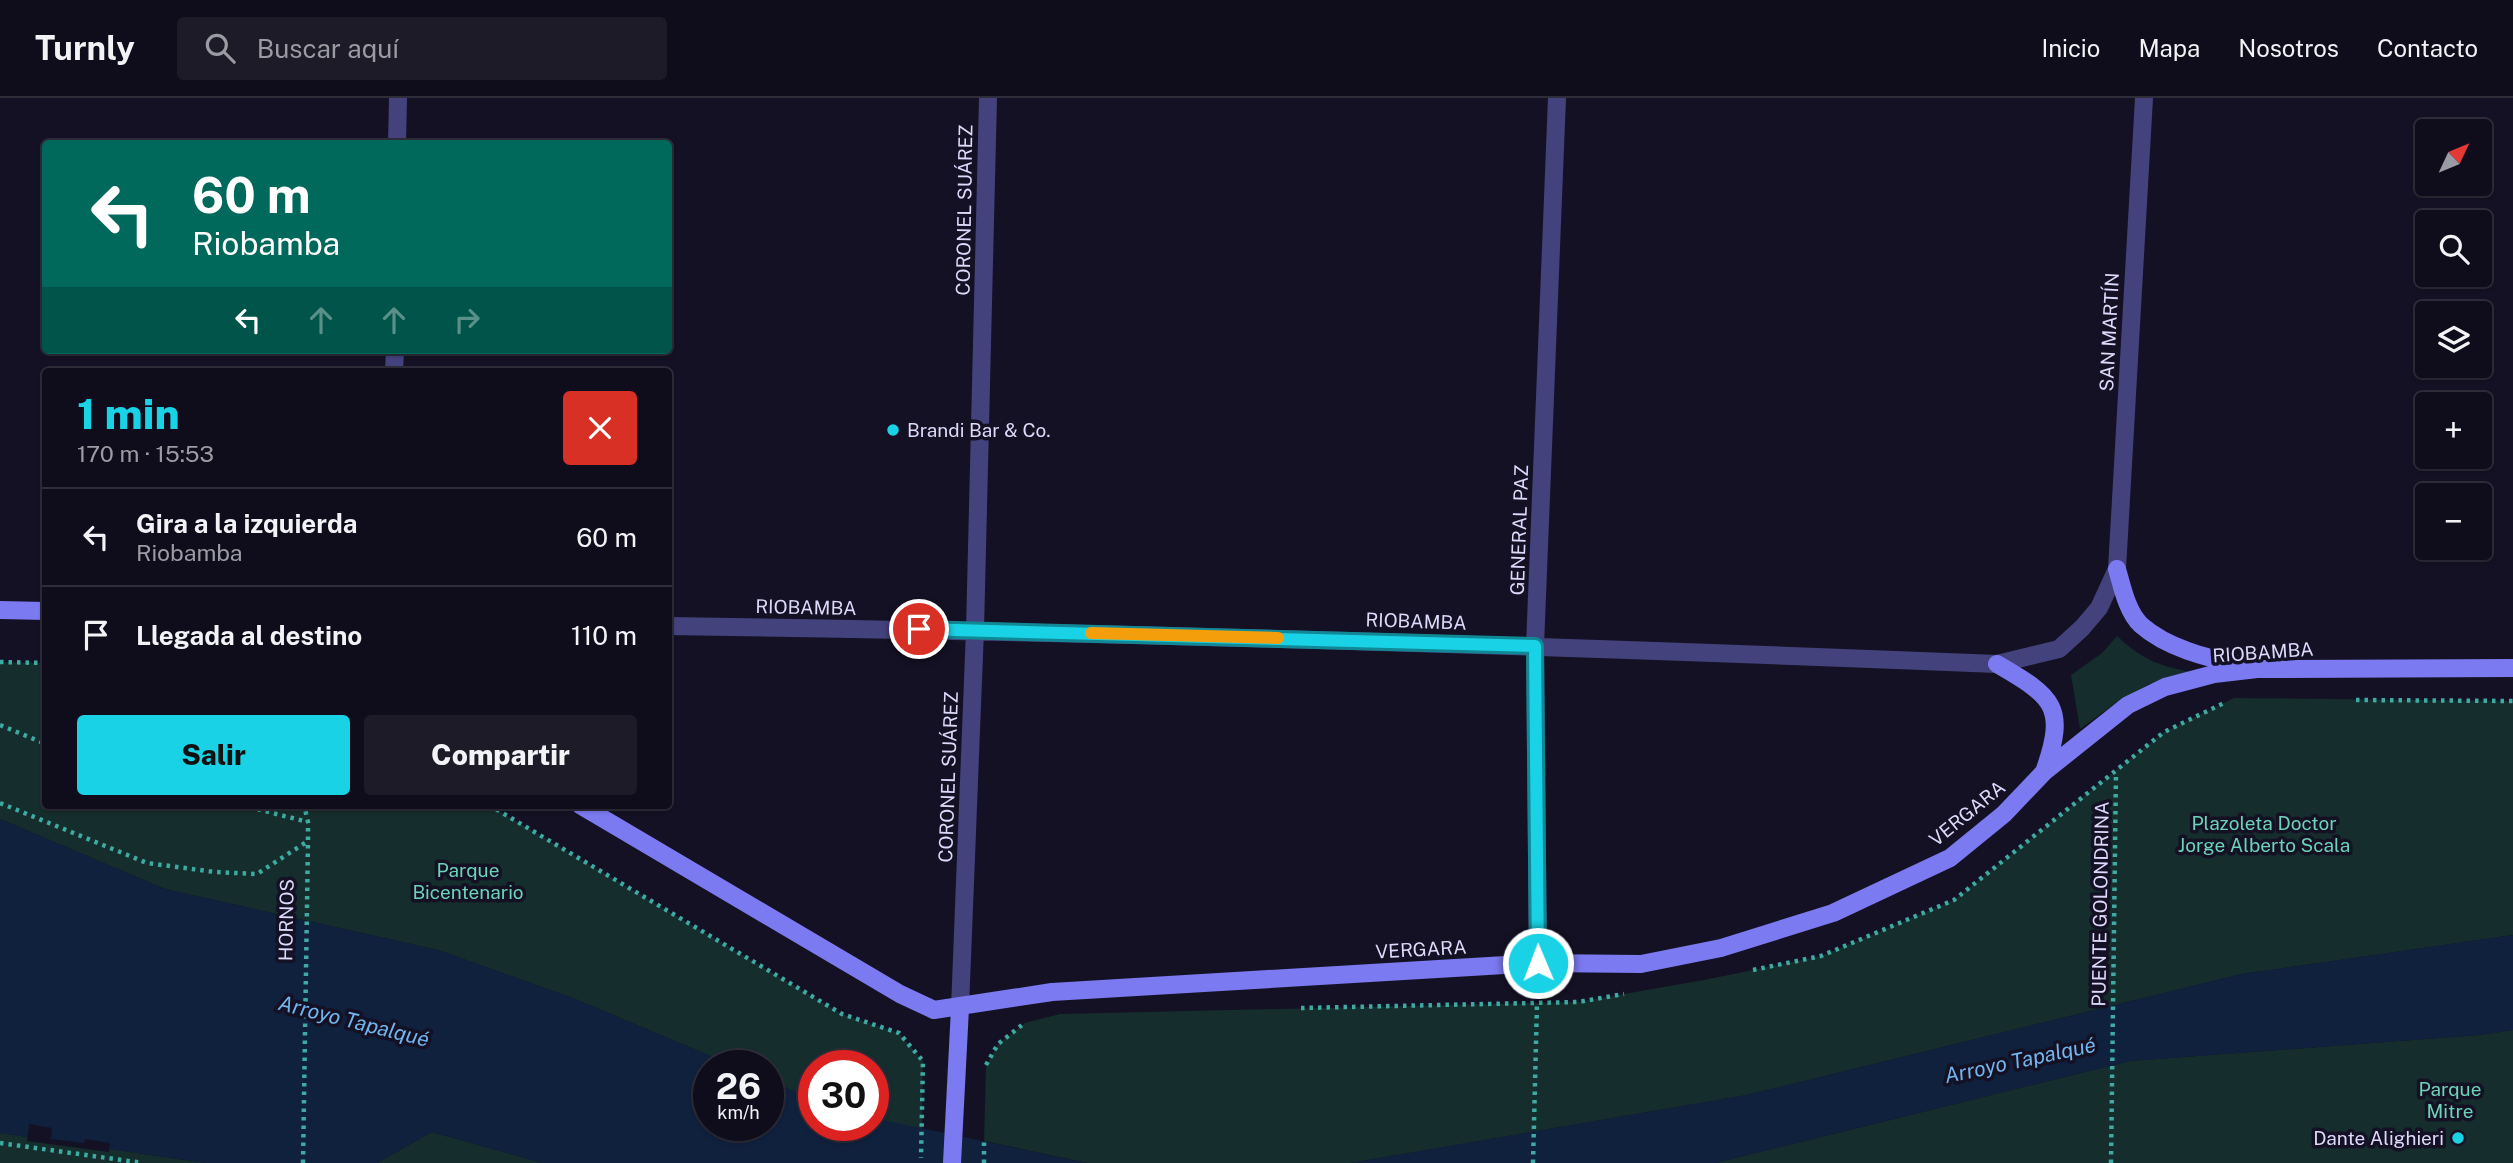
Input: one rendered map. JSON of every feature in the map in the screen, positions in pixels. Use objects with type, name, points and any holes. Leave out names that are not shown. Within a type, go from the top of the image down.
[{"type":"street","points":[[397,140],[398,98]]},
{"type":"street","name":"CORONEL SUÁREZ","points":[[952,1163],[975,630],[988,98]]},
{"type":"street","name":"GENERAL PAZ","points":[[1538,963],[1535,646],[1557,98]]},
{"type":"street","name":"SAN MARTÍN","points":[[2117,569],[2144,98]]},
{"type":"street","points":[[2117,569],[2124,594],[2140,624],[2171,644],[2215,659],[2257,669]]},
{"type":"street","name":"RIOBAMBA","points":[[672,626],[975,630],[1535,646],[1997,664],[2059,649],[2099,608],[2117,569]]},
{"type":"street","points":[[0,610],[42,611]]},
{"type":"street","points":[[1997,664],[2028,682],[2052,704],[2056,725],[2053,748],[2044,772]]},
{"type":"street","name":"RIOBAMBA","points":[[2044,772],[2129,705],[2165,687],[2214,674],[2257,669],[2513,668]]},
{"type":"street","name":"VERGARA","points":[[587,809],[901,994],[934,1010],[1052,992],[1538,963],[1641,964],[1721,948],[1833,913],[1950,858],[2004,814],[2044,772]]},
{"type":"path","points":[[0,662],[42,663]]},
{"type":"path","points":[[1743,972],[1821,956],[1954,900],[2164,732],[2234,698]]},
{"type":"path","points":[[2346,699],[2513,701]]},
{"type":"path","points":[[0,724],[42,742]]},
{"type":"path","name":"PUENTE GOLONDRINA","points":[[2111,1163],[2116,771]]},
{"type":"path","points":[[0,803],[147,863],[215,873],[257,874],[309,841]]},
{"type":"path","points":[[257,809],[309,822]]},
{"type":"path","name":"HORNOS","points":[[303,1163],[309,841],[309,822],[304,809]]},
{"type":"path","points":[[496,809],[842,1014],[899,1033],[923,1061],[921,1163]]},
{"type":"path","points":[[1292,1008],[1578,1002],[1628,993]]},
{"type":"path","points":[[1533,1163],[1537,1003]]},
{"type":"path","points":[[986,1066],[998,1044],[1025,1023]]},
{"type":"path","points":[[984,1141],[984,1163]]},
{"type":"path","points":[[0,1143],[143,1163]]},
{"type":"green space","points":[[2117,636],[2151,660],[2191,672],[2149,684],[2117,702],[2080,729],[2071,675],[2102,653]]},
{"type":"green space","name":"Parque Bicentenario","points":[[0,662],[42,663],[42,809],[496,809],[842,1014],[899,1033],[923,1061],[922,1130],[889,1122],[889,1050],[798,1050],[798,1093],[784,1087],[784,1050],[696,1050],[575,999],[438,950],[165,889],[0,819]]},
{"type":"green space","name":"Plazoleta Doctor Jorge Alberto Scala","points":[[2234,698],[2513,701],[2513,935],[2242,974],[1747,1095],[1351,1163],[1087,1163],[984,1141],[986,1066],[998,1044],[1025,1023],[1060,1014],[1578,1002],[1821,956],[1954,900],[2164,732]]},
{"type":"green space","name":"Parque Mitre","points":[[2513,1030],[2513,1163],[1715,1163],[2130,1061],[2479,1035]]},
{"type":"green space","points":[[432,1132],[543,1163],[377,1163]]},
{"type":"green space","points":[[0,1133],[206,1163],[0,1163]]},
{"type":"water","name":"Arroyo Tapalqué","points":[[0,819],[165,889],[438,950],[575,999],[696,1050],[693,1050],[693,1141],[784,1141],[784,1087],[798,1093],[798,1141],[889,1141],[889,1121],[1087,1163],[543,1163],[432,1132],[377,1163],[206,1163],[0,1133]]},
{"type":"water","name":"Arroyo Tapalqué","points":[[2513,935],[2513,1030],[2479,1035],[2130,1061],[1715,1163],[1351,1163],[1747,1095],[2242,974]]},
{"type":"pier","points":[[29,1124],[52,1128],[51,1139],[84,1143],[85,1139],[110,1143],[109,1152],[27,1141]]},
{"type":"slow traffic","points":[[1091,633],[1278,638]]},
{"type":"place","name":"Brandi Bar & Co.","points":[[893,430]]},
{"type":"place","name":"Dante Alighieri","points":[[2458,1138]]},
{"type":"route","points":[[919,629],[1535,646],[1538,963]]}]
